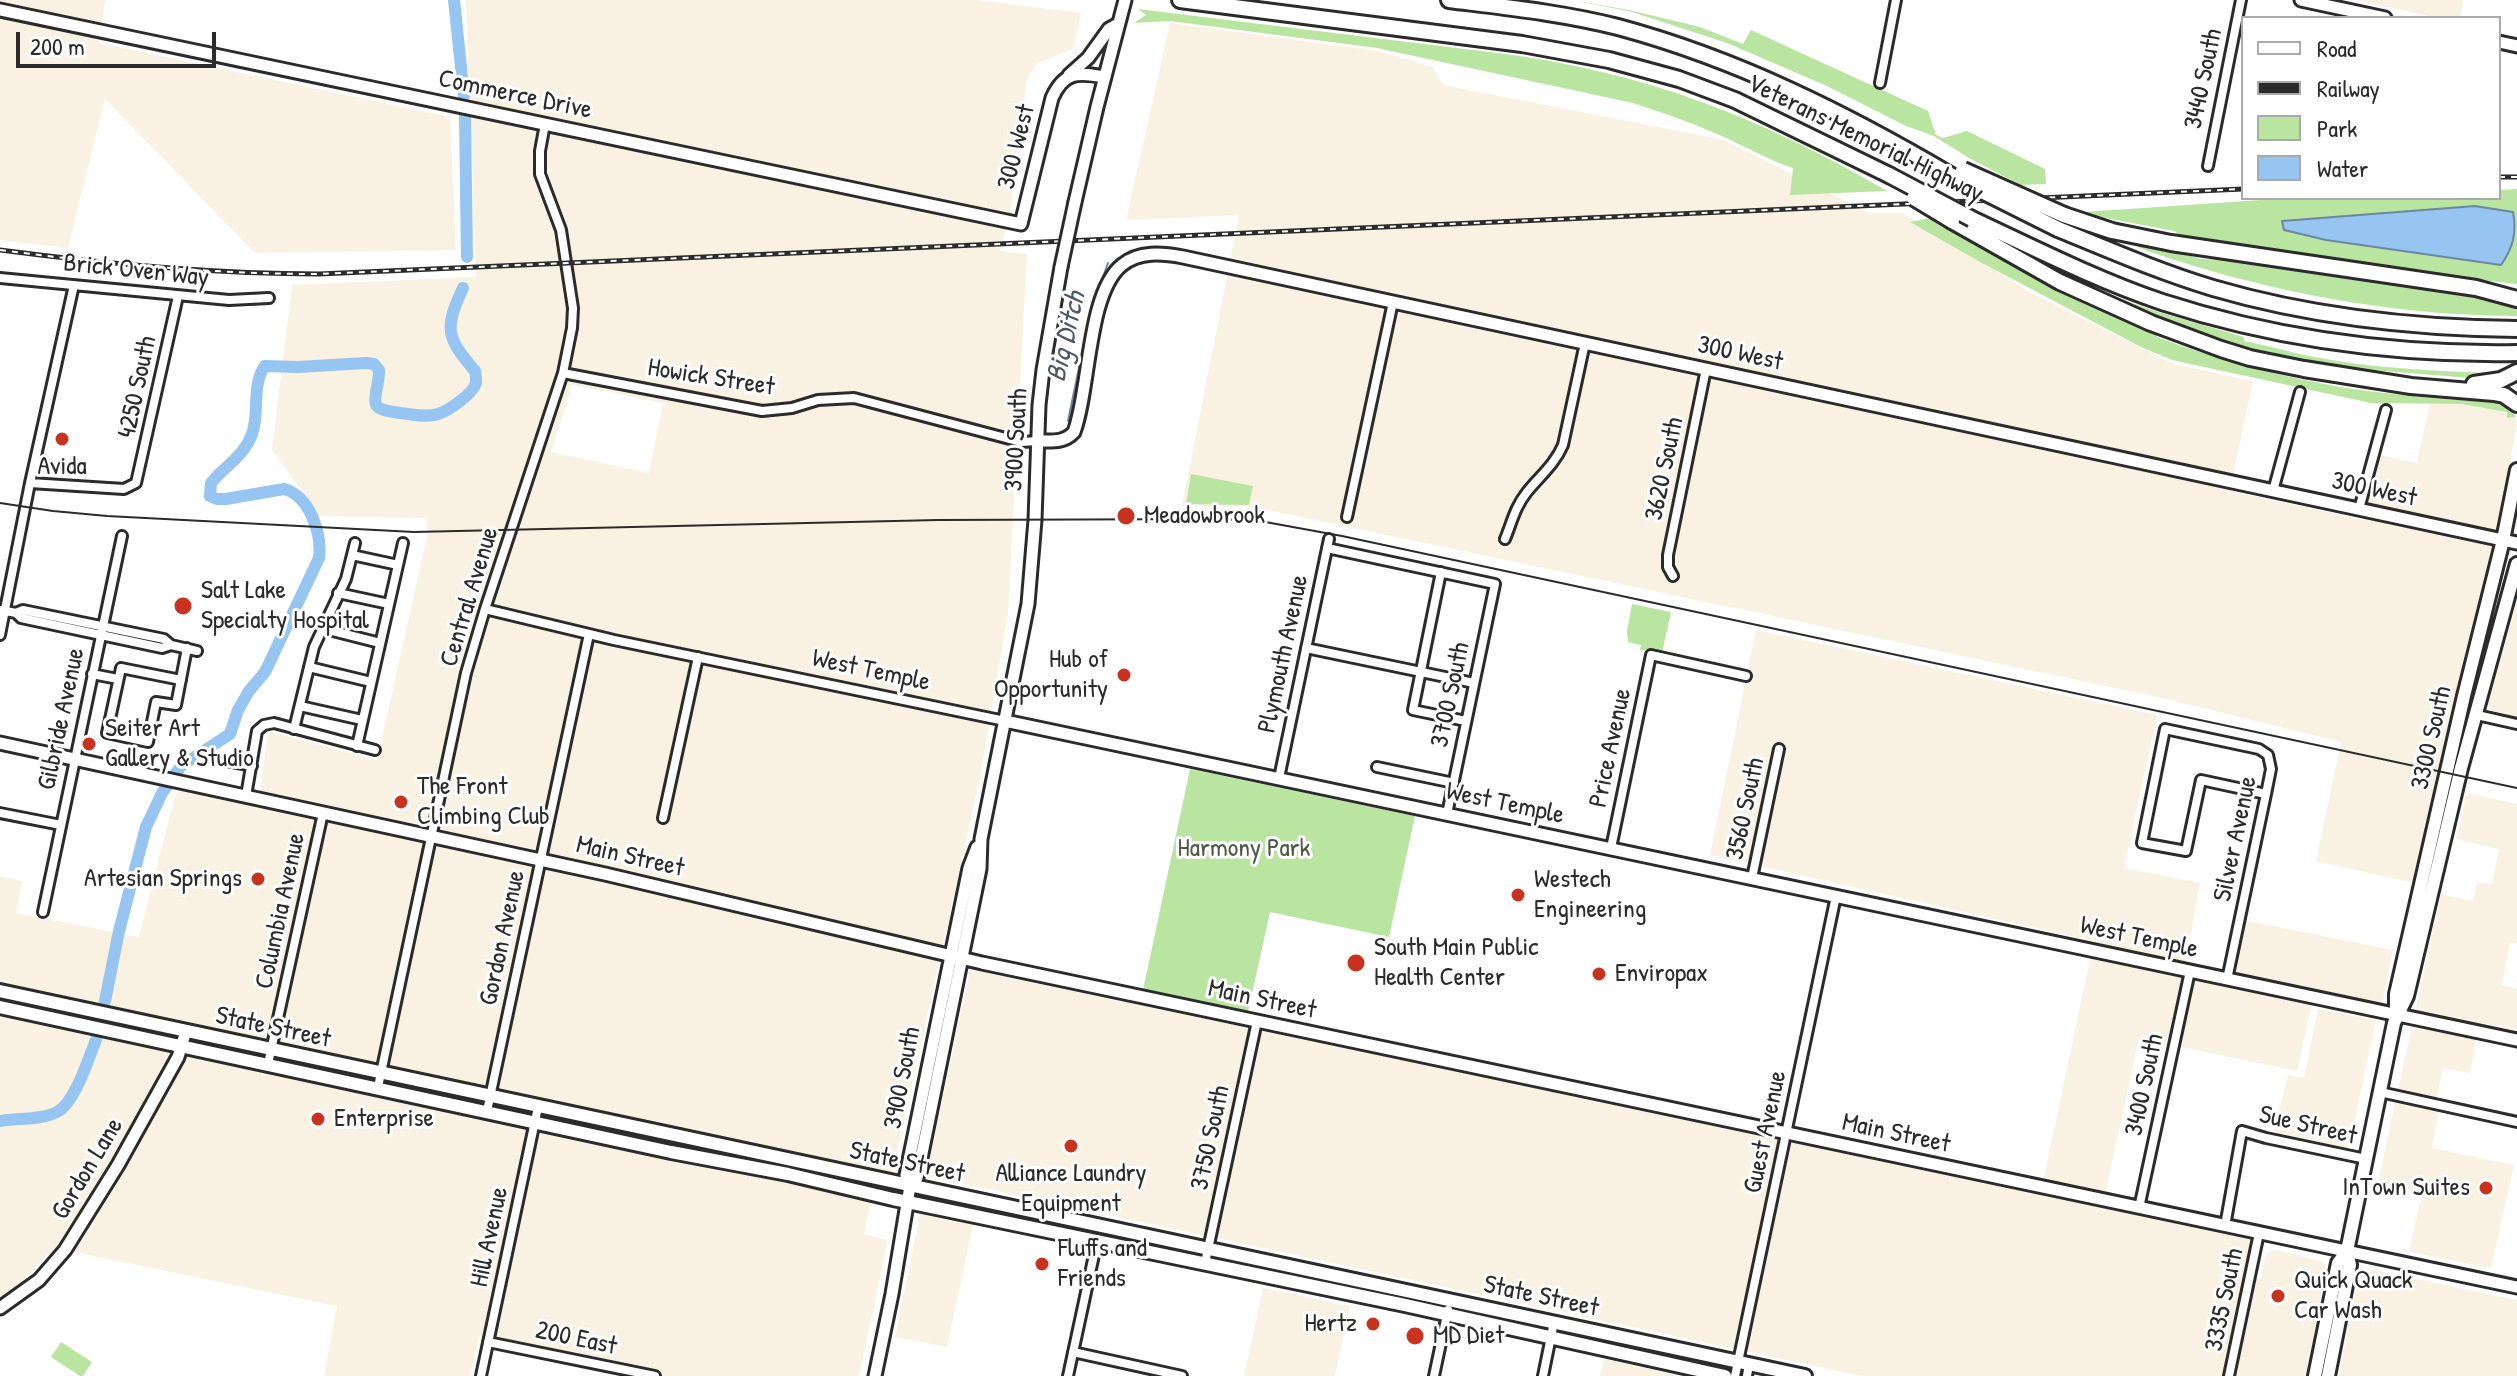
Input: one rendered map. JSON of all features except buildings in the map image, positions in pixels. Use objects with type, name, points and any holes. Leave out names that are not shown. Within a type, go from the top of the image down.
[{"type":"highway","name":"Veterans Memorial Highway","points":[[1180,0],[1522,44],[1609,60],[1679,79],[1735,100],[1857,158],[1887,178],[1972,219],[2084,271],[2160,301],[2230,321],[2377,347],[2450,354],[2516,353]]},
{"type":"highway","name":"Veterans Memorial Highway","points":[[1449,0],[1615,26],[1685,47],[1740,68],[2171,274],[2216,288],[2294,307],[2395,323],[2517,329]]},
{"type":"highway","points":[[1887,178],[1952,221],[2060,282],[2161,327],[2250,358],[2411,386],[2494,393],[2504,395],[2517,404]]},
{"type":"highway","points":[[2061,222],[2171,243],[2476,288],[2517,299]]},
{"type":"highway","points":[[2476,288],[2517,289]]},
{"type":"highway","points":[[2354,376],[2477,384],[2501,380],[2517,372]]},
{"type":"main road","name":"3300 South","points":[[2328,1376],[2350,1265],[2347,1251],[2396,1016],[2396,994],[2517,470]]},
{"type":"main road","name":"3300 South","points":[[2396,1016],[2407,996],[2461,768],[2517,564]]},
{"type":"main road","points":[[2468,682],[2473,711],[2477,715]]},
{"type":"main road","name":"State Street","points":[[0,991],[910,1186],[1447,1315],[1725,1376]]},
{"type":"main road","name":"State Street","points":[[0,1007],[1097,1241],[1207,1256],[1450,1300],[1745,1367],[1805,1376]]},
{"type":"main road","name":"3300 South","points":[[2315,1376],[2338,1263],[2347,1251]]},
{"type":"street","name":"3900 South","points":[[875,1376],[910,1186],[917,1178],[969,868],[981,839],[1028,604],[1043,370],[1061,267],[1125,0]]},
{"type":"street","points":[[1880,83],[1896,0]]},
{"type":"street","name":"3440 South","points":[[2208,166],[2241,0]]},
{"type":"street","points":[[2301,0],[2376,16]]},
{"type":"street","name":"Commerce Drive","points":[[0,10],[1021,224]]},
{"type":"street","name":"300 West","points":[[1021,224],[1052,98],[1058,86],[1088,58],[1109,29],[1118,24]]},
{"type":"street","points":[[1067,77],[1079,73],[1105,77]]},
{"type":"street","name":"Central Avenue","points":[[378,1087],[459,701],[485,609],[563,373],[571,336],[573,308],[558,219],[540,174],[545,124]]},
{"type":"street","name":"300 West","points":[[1038,441],[1060,441],[1070,437],[1076,427],[1103,298],[1116,272],[1121,265],[1137,257],[1157,254],[2517,543]]},
{"type":"street","name":"Brick Oven Way","points":[[0,278],[229,300],[269,298]]},
{"type":"street","points":[[0,635],[2,610],[74,285]]},
{"type":"street","name":"4250 South","points":[[51,484],[124,489],[135,484],[178,296]]},
{"type":"street","points":[[1347,517],[1393,302]]},
{"type":"street","points":[[1505,539],[1517,507],[1558,458],[1585,343]]},
{"type":"street","name":"3620 South","points":[[1673,576],[1668,567],[1668,555],[1706,369]]},
{"type":"street","name":"Howick Street","points":[[563,373],[762,411],[779,411],[829,398],[854,398],[1021,442],[1038,441]]},
{"type":"street","points":[[2273,491],[2300,392]]},
{"type":"street","points":[[2359,509],[2386,410]]},
{"type":"street","points":[[33,469],[38,477],[51,484]]},
{"type":"street","points":[[30,483],[51,484]]},
{"type":"street","name":"Gilbride Avenue","points":[[43,912],[122,536]]},
{"type":"street","points":[[294,729],[321,628],[346,579],[355,543]]},
{"type":"street","points":[[357,746],[403,543]]},
{"type":"street","name":"Plymouth Avenue","points":[[1279,778],[1328,544],[1441,572]]},
{"type":"street","points":[[352,555],[398,565]]},
{"type":"street","points":[[1441,572],[1413,710],[1466,721]]},
{"type":"street","name":"3700 South","points":[[1441,572],[1495,584],[1447,814]]},
{"type":"street","points":[[338,593],[389,604]]},
{"type":"street","name":"West Temple","points":[[485,609],[589,634],[2517,1040]]},
{"type":"street","points":[[2,610],[16,613],[23,610],[101,631],[164,639],[171,645],[197,651]]},
{"type":"street","points":[[321,628],[380,643]]},
{"type":"street","name":"Gordon Avenue","points":[[487,1111],[589,634]]},
{"type":"street","points":[[181,680],[121,668],[107,733],[148,742],[156,702],[176,705],[181,680],[187,648]]},
{"type":"street","points":[[1306,648],[1474,683]]},
{"type":"street","name":"Price Avenue","points":[[1611,848],[1651,655],[1746,676]]},
{"type":"street","points":[[663,818],[698,657]]},
{"type":"street","points":[[309,667],[371,682]]},
{"type":"street","points":[[92,674],[118,679]]},
{"type":"street","points":[[300,706],[362,720]]},
{"type":"street","points":[[2477,715],[2517,724]]},
{"type":"street","points":[[246,796],[257,731],[264,725],[274,723],[375,750]]},
{"type":"street","name":"Silver Avenue","points":[[2227,979],[2266,794],[2271,769],[2268,755],[2259,749],[2165,729],[2142,843],[2186,851],[2201,780],[2266,794]]},
{"type":"street","name":"Main Street","points":[[0,743],[541,860],[955,957],[2517,1287]]},
{"type":"street","name":"3560 South","points":[[1752,878],[1779,749]]},
{"type":"street","points":[[226,761],[252,766]]},
{"type":"street","points":[[1377,767],[1454,783]]},
{"type":"street","points":[[0,813],[61,825]]},
{"type":"street","name":"Columbia Avenue","points":[[268,1064],[323,813]]},
{"type":"street","name":"Guest Avenue","points":[[1735,1376],[1745,1367],[1786,1133],[1836,896]]},
{"type":"street","name":"3400 South","points":[[2139,1208],[2190,971]]},
{"type":"street","name":"3750 South","points":[[1207,1256],[1257,1021]]},
{"type":"street","name":"Gordon Lane","points":[[0,1308],[39,1280],[65,1250],[118,1165],[183,1046],[186,1031]]},
{"type":"street","points":[[2380,1092],[2517,1122]]},
{"type":"street","name":"Hill Avenue","points":[[481,1376],[538,1107]]},
{"type":"street","name":"Sue Street","points":[[2225,1226],[2242,1131],[2366,1159]]},
{"type":"street","name":"3335 South","points":[[2229,1376],[2259,1233]]},
{"type":"street","points":[[1068,1376],[1097,1241]]},
{"type":"street","points":[[1434,1376],[1450,1300]]},
{"type":"street","points":[[1543,1376],[1554,1322]]},
{"type":"street","name":"200 East","points":[[488,1342],[655,1376]]},
{"type":"street","points":[[1073,1352],[1182,1376]]},
{"type":"shaded area","points":[[0,0],[105,0],[99,43],[450,117],[456,250],[255,253],[105,99],[68,248],[0,240]]},
{"type":"shaded area","points":[[466,0],[978,0],[1081,13],[1073,49],[1038,63],[1027,78],[1010,214],[1000,251],[1027,254],[1008,613],[980,778],[892,1174],[878,1171],[864,1234],[888,1240],[859,1376],[665,1376],[479,1338],[470,1376],[324,1376],[337,1306],[54,1248],[14,1290],[0,1299],[0,876],[22,881],[16,913],[139,937],[175,796],[194,778],[260,792],[268,731],[377,760],[427,537],[427,518],[320,516],[272,450],[292,285],[476,277]],"holes":[[[572,385],[663,403],[649,473],[551,452]]]},
{"type":"shaded area","points":[[2355,0],[2464,0],[2460,16],[2429,16]]},
{"type":"shaded area","points":[[1170,23],[1378,51],[1433,67],[1443,85],[1724,140],[1869,213],[1904,213],[2026,290],[2174,364],[2253,381],[2230,491],[2364,520],[2379,455],[2417,463],[2431,398],[2511,407],[2517,424],[2494,551],[2414,883],[2316,861],[2341,742],[2158,697],[1249,506],[1182,506],[1239,215],[1126,220]]},
{"type":"shaded area","points":[[2517,602],[2517,720],[2493,715],[2488,704]]},
{"type":"shaded area","points":[[1756,630],[2157,715],[2124,868],[2200,883],[2186,961],[2232,971],[2243,920],[2393,950],[2382,1004],[2315,991],[2297,1071],[2139,1038],[2105,1195],[2043,1182],[2094,941],[1710,855]]},
{"type":"shaded area","points":[[2467,793],[2517,804],[2517,943],[2510,943],[2502,985],[2517,989],[2517,1030],[2479,1022],[2470,1073],[2443,1068],[2436,1101],[2399,1093],[2398,1089],[2441,894],[2473,901],[2477,882],[2492,884],[2499,849],[2456,839]]},
{"type":"shaded area","points":[[970,970],[2256,1239],[2226,1376],[1862,1376],[926,1176]]},
{"type":"shaded area","points":[[2318,1009],[2376,1020],[2349,1148],[2274,1132],[2288,1075],[2304,1078]]},
{"type":"shaded area","points":[[2395,1102],[2439,1111],[2432,1148],[2514,1165],[2491,1268],[2409,1252],[2422,1193],[2378,1183]]},
{"type":"shaded area","points":[[920,1214],[973,1225],[947,1347],[895,1337]]},
{"type":"shaded area","points":[[2275,1250],[2322,1261],[2326,1266],[2307,1376],[2236,1376],[2257,1278],[2261,1279],[2264,1260],[2269,1252]]},
{"type":"shaded area","points":[[2361,1267],[2517,1300],[2517,1376],[2338,1376]]},
{"type":"shaded area","points":[[1263,1288],[1350,1306],[1335,1376],[1244,1376]]},
{"type":"shaded area","points":[[1604,1359],[1681,1376],[1600,1376]]},
{"type":"green space","points":[[1573,0],[1629,10],[1700,27],[1743,44],[1751,30],[1928,111],[1936,135],[1943,138],[1967,131],[2045,169],[2046,184],[2021,185],[1934,136],[1727,43],[1632,12]]},
{"type":"green space","points":[[1138,9],[1498,53],[1603,72],[1700,101],[1747,120],[1887,191],[1790,195],[1793,168],[1696,125],[1633,103],[1377,48],[1170,21],[1134,23],[1146,15]]},
{"type":"green space","points":[[2517,189],[2517,284],[2183,238],[2174,231],[2084,212],[2261,200],[2501,200],[2501,190]]},
{"type":"green space","points":[[1938,219],[2054,285],[2153,332],[2157,337],[2186,347],[2274,373],[2333,386],[2498,403],[2497,399],[2511,407],[2516,417],[2507,418],[2507,412],[2461,404],[2371,403],[2172,360],[2141,347],[1910,222]]},
{"type":"green space","points":[[2123,239],[2202,259],[2242,261],[2497,298],[2517,304],[2517,316],[2435,313],[2312,295],[2191,265],[2147,251]]},
{"type":"green space","points":[[2116,297],[2244,337],[2244,341],[2309,356],[2424,370],[2494,373],[2499,369],[2513,368],[2483,379],[2299,362],[2181,328],[2114,300]]},
{"type":"green space","points":[[1191,474],[1253,486],[1249,505],[1186,504]]},
{"type":"green space","points":[[1632,604],[1671,612],[1662,653],[1640,650],[1641,645],[1628,642]]},
{"type":"green space","name":"Harmony Park","points":[[1190,769],[1415,816],[1389,937],[1270,912],[1248,1012],[1143,990]]},
{"type":"green space","points":[[61,1342],[92,1362],[83,1376],[51,1357]]},
{"type":"water","points":[[2475,206],[2513,212],[2513,240],[2501,265],[2326,240],[2284,230],[2282,221]]},
{"type":"waterway","points":[[454,0],[464,96]]},
{"type":"waterway","points":[[465,116],[467,257]]},
{"type":"waterway","name":"Big Ditch","points":[[1068,421],[1091,310],[1108,263]]},
{"type":"waterway","points":[[105,1001],[119,931],[146,827],[162,793],[181,766],[230,734],[238,710],[265,672],[319,558],[316,527],[301,499],[293,493],[284,489],[226,499],[210,496],[211,483],[239,455],[252,434],[258,382],[265,366],[374,364],[379,370],[375,400],[379,408],[419,415],[442,412],[465,397],[476,383],[475,371],[453,341],[451,332],[453,313],[463,288]]},
{"type":"waterway","points":[[0,1121],[44,1116],[64,1107],[80,1080],[96,1040]]},
{"type":"tram line","points":[[0,503],[107,516],[414,532],[938,520],[1260,521],[2517,788]]},
{"type":"railway","points":[[2501,177],[2517,177]]},
{"type":"railway","points":[[0,250],[159,267],[319,274],[2241,189]]},
{"type":"place","name":"Avida","points":[[62,439]]},
{"type":"place","name":"Meadowbrook","points":[[1126,516]]},
{"type":"place","name":"Salt Lake Specialty Hospital","points":[[183,606]]},
{"type":"place","name":"Hub of Opportunity","points":[[1124,675]]},
{"type":"place","name":"Seiter Art Gallery & Studio","points":[[89,744]]},
{"type":"place","name":"The Front Climbing Club","points":[[401,802]]},
{"type":"place","name":"Artesian Springs","points":[[258,879]]},
{"type":"place","name":"Westech Engineering","points":[[1518,895]]},
{"type":"place","name":"South Main Public Health Center","points":[[1356,963]]},
{"type":"place","name":"Enviropax","points":[[1599,974]]},
{"type":"place","name":"Enterprise","points":[[318,1119]]},
{"type":"place","name":"Alliance Laundry Equipment","points":[[1071,1146]]},
{"type":"place","name":"InTown Suites","points":[[2486,1188]]},
{"type":"place","name":"Fluffs and Friends","points":[[1042,1264]]},
{"type":"place","name":"Quick Quack Car Wash","points":[[2278,1296]]},
{"type":"place","name":"Hertz","points":[[1373,1324]]},
{"type":"place","name":"MD Diet","points":[[1415,1336]]}]
